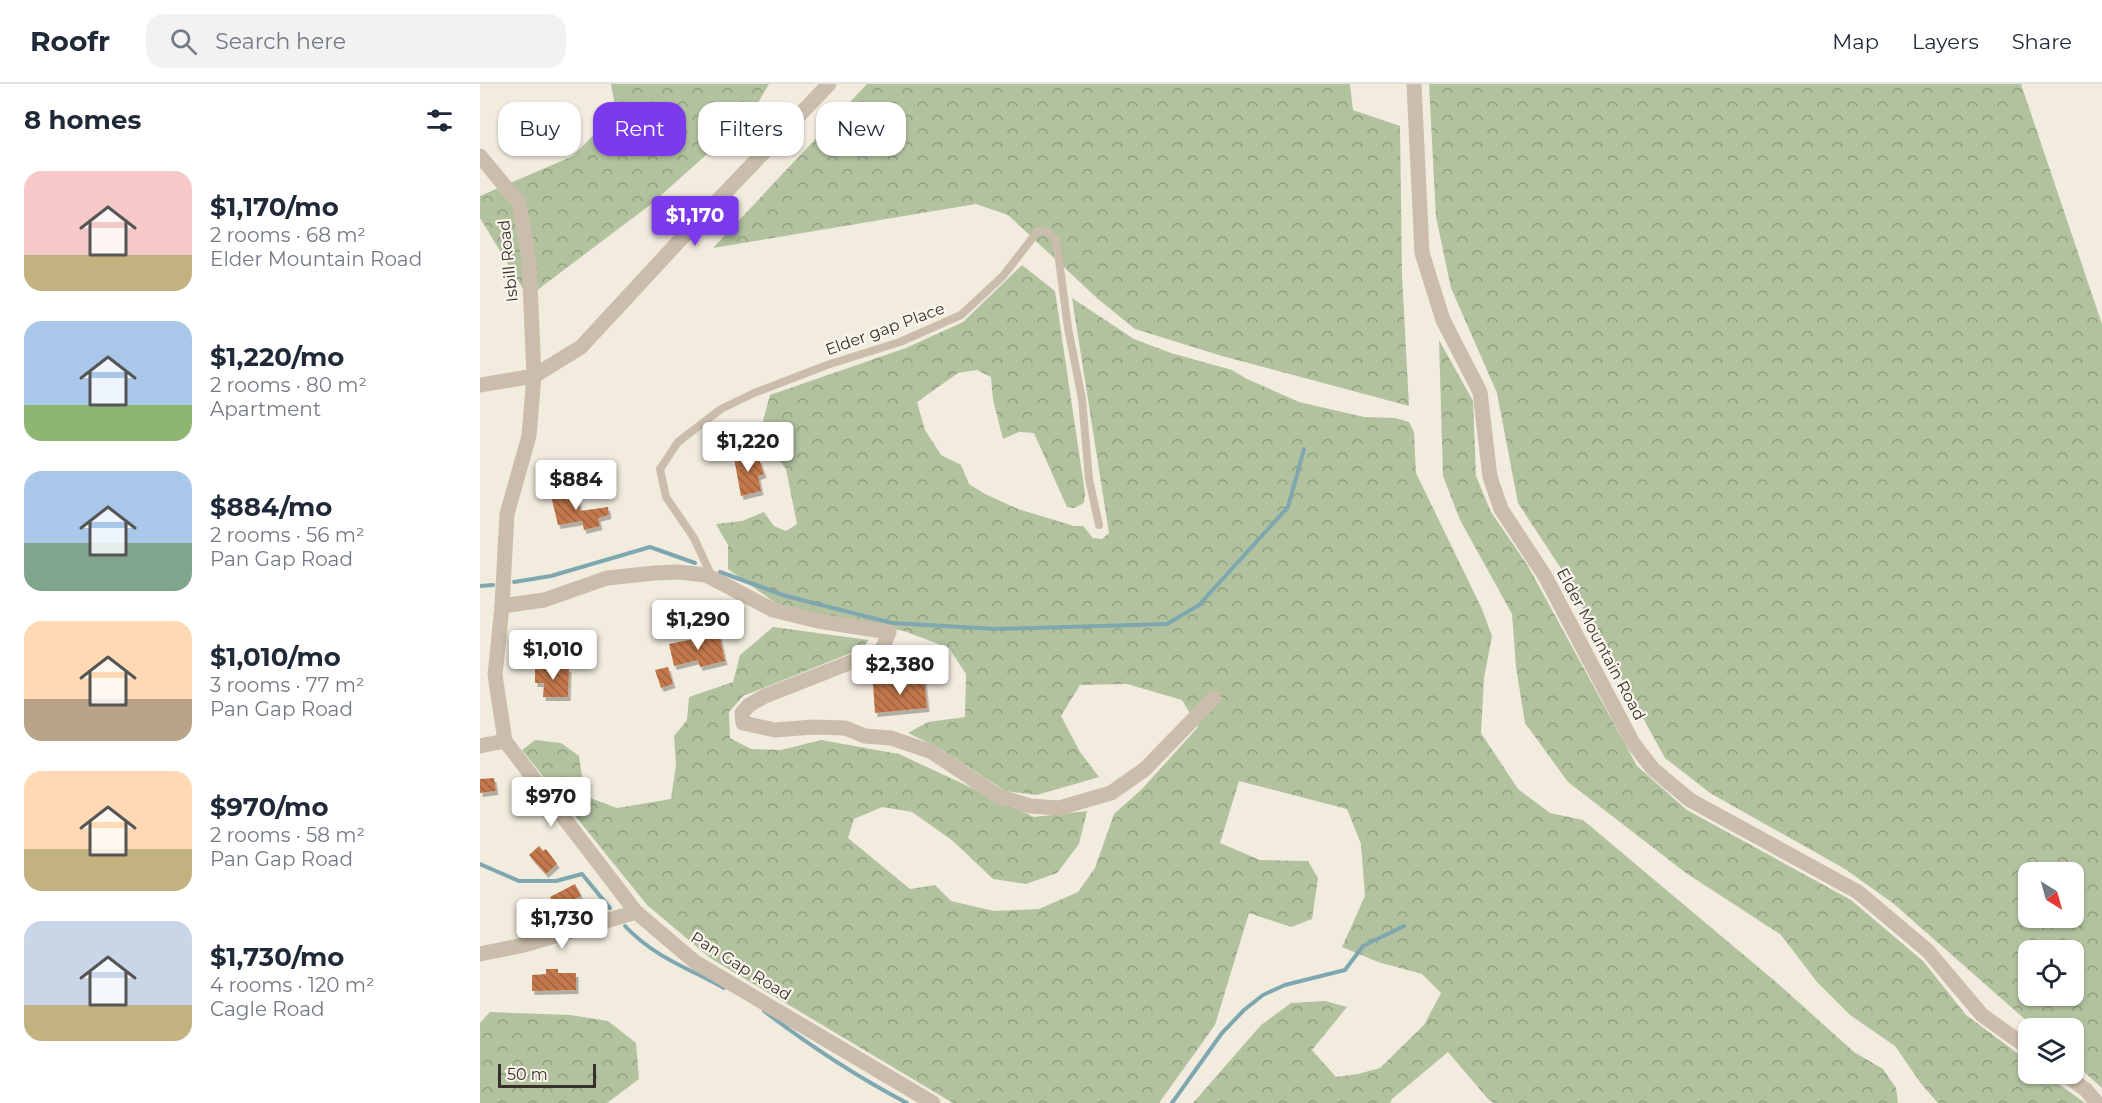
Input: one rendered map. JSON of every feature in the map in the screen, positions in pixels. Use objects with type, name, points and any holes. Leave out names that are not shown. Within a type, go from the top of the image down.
[{"type":"street","points":[[480,385],[534,376],[581,347],[829,84]]},
{"type":"street","name":"Elder Mountain Road","points":[[1414,84],[1422,253],[1443,320],[1480,392],[1490,477],[1501,509],[1545,576],[1634,743],[1653,769],[1690,800],[1858,892],[1928,951],[1982,1015],[2018,1041]]},
{"type":"street","name":"Isbill Road","points":[[480,156],[519,203],[529,260],[534,376]]},
{"type":"street","name":"Pan Gap Road","points":[[534,376],[529,435],[507,514],[502,606],[495,675],[505,741],[636,912],[695,962],[933,1103]]},
{"type":"street","points":[[502,606],[544,600],[607,578],[678,572],[705,575],[772,610],[818,621],[889,632],[882,650],[765,696],[749,705],[742,713],[742,723],[775,730],[813,727],[845,728],[865,736],[891,738],[932,752],[998,796],[1030,806],[1059,808],[1111,793],[1145,769],[1214,698]]},
{"type":"street","points":[[480,746],[505,741]]},
{"type":"street","points":[[480,954],[524,945],[636,912]]},
{"type":"street","points":[[2078,1084],[2097,1103]]},
{"type":"lane","name":"Elder gap Place","points":[[712,579],[694,538],[666,497],[660,469],[678,442],[721,409],[754,393],[827,365],[900,342],[961,315],[1002,276],[1037,232],[1047,231],[1054,238],[1059,260],[1068,328],[1082,399],[1089,479],[1099,525]]},
{"type":"green space","points":[[611,84],[769,84],[759,102],[698,102],[698,156],[705,156],[650,205],[528,297],[480,218],[480,196],[573,156],[581,156],[581,148],[593,136],[593,156],[686,156],[686,102],[614,102]]},
{"type":"green space","points":[[867,84],[1350,84],[1353,110],[1400,126],[1402,275],[1409,406],[1222,356],[1135,329],[1098,299],[1008,215],[976,204],[713,248],[799,156],[804,156],[804,151],[816,138],[816,156],[906,156],[906,102],[850,102]]},
{"type":"green space","points":[[1429,84],[2021,84],[2102,324],[2102,1088],[2084,1072],[2084,1018],[2024,1018],[1894,904],[1845,869],[1710,793],[1665,758],[1560,567],[1518,503],[1497,393],[1451,288],[1436,217]]},
{"type":"green space","points":[[1022,265],[1055,291],[1085,493],[1084,503],[1074,508],[1067,507],[1034,433],[1019,432],[1003,439],[993,400],[991,377],[977,370],[958,373],[917,402],[925,430],[941,455],[961,465],[969,484],[1018,509],[1074,526],[1083,526],[1093,538],[1102,539],[1109,533],[1072,298],[1134,339],[1171,353],[1232,370],[1299,402],[1364,417],[1395,418],[1409,422],[1414,432],[1416,473],[1482,609],[1492,636],[1484,678],[1481,733],[1518,789],[1550,813],[1583,820],[1776,982],[1854,1052],[1883,1069],[1896,1088],[1898,1103],[1494,1103],[1448,1052],[1390,1103],[1193,1103],[1261,1025],[1291,1003],[1325,1001],[1347,1007],[1312,1050],[1336,1077],[1380,1068],[1424,1025],[1441,993],[1422,974],[1378,962],[1342,947],[1365,896],[1361,844],[1347,809],[1239,781],[1220,843],[1260,860],[1308,861],[1318,878],[1312,919],[1291,927],[1249,913],[1215,1025],[1159,1103],[953,1103],[710,958],[647,905],[522,750],[535,740],[561,743],[579,756],[585,796],[617,808],[671,799],[676,765],[674,736],[687,720],[689,697],[733,682],[740,655],[773,627],[869,640],[861,649],[743,696],[729,712],[730,738],[751,749],[781,750],[821,740],[899,754],[1034,817],[1087,811],[1079,844],[1057,873],[1026,884],[993,879],[953,841],[912,812],[882,807],[854,819],[848,838],[910,889],[935,885],[951,901],[994,911],[1039,909],[1078,892],[1095,868],[1114,814],[1142,789],[1198,727],[1182,700],[1127,684],[1080,685],[1061,716],[1080,752],[1099,777],[1037,795],[1005,791],[941,749],[908,733],[928,722],[965,717],[966,674],[949,648],[904,631],[784,609],[728,569],[728,545],[716,524],[742,521],[764,512],[774,526],[786,531],[797,524],[786,469],[772,451],[756,447],[770,395],[906,348],[963,322]]},
{"type":"green space","points":[[1439,340],[1473,401],[1476,476],[1491,512],[1528,566],[1637,766],[1687,810],[1851,900],[1923,961],[1966,1015],[2018,1054],[2018,1084],[2059,1084],[2085,1103],[1938,1103],[1922,1085],[1895,1046],[1850,1015],[1817,982],[1781,935],[1686,873],[1568,782],[1525,723],[1516,667],[1512,614],[1460,520],[1443,476]]},
{"type":"green space","points":[[490,1012],[570,1015],[608,1021],[636,1043],[639,1079],[607,1103],[480,1103],[480,1023]]},
{"type":"building","points":[[750,450],[753,460],[759,459],[764,474],[758,476],[761,491],[741,496],[733,453]]},
{"type":"building","points":[[577,491],[580,511],[608,507],[609,515],[598,518],[600,526],[584,530],[582,521],[558,525],[551,496]]},
{"type":"building","points":[[719,634],[725,661],[700,667],[698,660],[674,666],[669,644]]},
{"type":"building","points":[[535,667],[569,668],[568,697],[543,697],[544,683],[535,683]]},
{"type":"building","points":[[668,667],[673,684],[661,688],[655,670]]},
{"type":"building","points":[[924,679],[927,708],[875,713],[873,683]]},
{"type":"building","points":[[494,778],[496,791],[480,793],[480,779]]},
{"type":"building","points":[[539,846],[543,851],[546,849],[557,864],[546,874],[529,855]]},
{"type":"building","points":[[575,884],[581,896],[575,899],[577,902],[566,908],[564,905],[556,909],[550,897]]},
{"type":"building","points":[[546,969],[558,969],[558,973],[576,973],[576,990],[532,991],[532,975],[546,974]]},
{"type":"waterway","points":[[720,572],[786,596],[892,623],[996,629],[1167,624],[1199,605],[1288,507],[1304,449]]},
{"type":"waterway","points":[[514,582],[551,576],[650,547],[695,563]]},
{"type":"waterway","points":[[480,586],[493,585]]},
{"type":"waterway","points":[[480,864],[519,881],[556,881],[582,874],[610,908]]},
{"type":"waterway","points":[[625,926],[660,954],[724,988]]},
{"type":"waterway","points":[[1172,1103],[1222,1033],[1244,1010],[1263,995],[1285,985],[1345,970],[1363,946],[1404,926]]},
{"type":"waterway","points":[[764,1011],[834,1060],[907,1103]]}]
